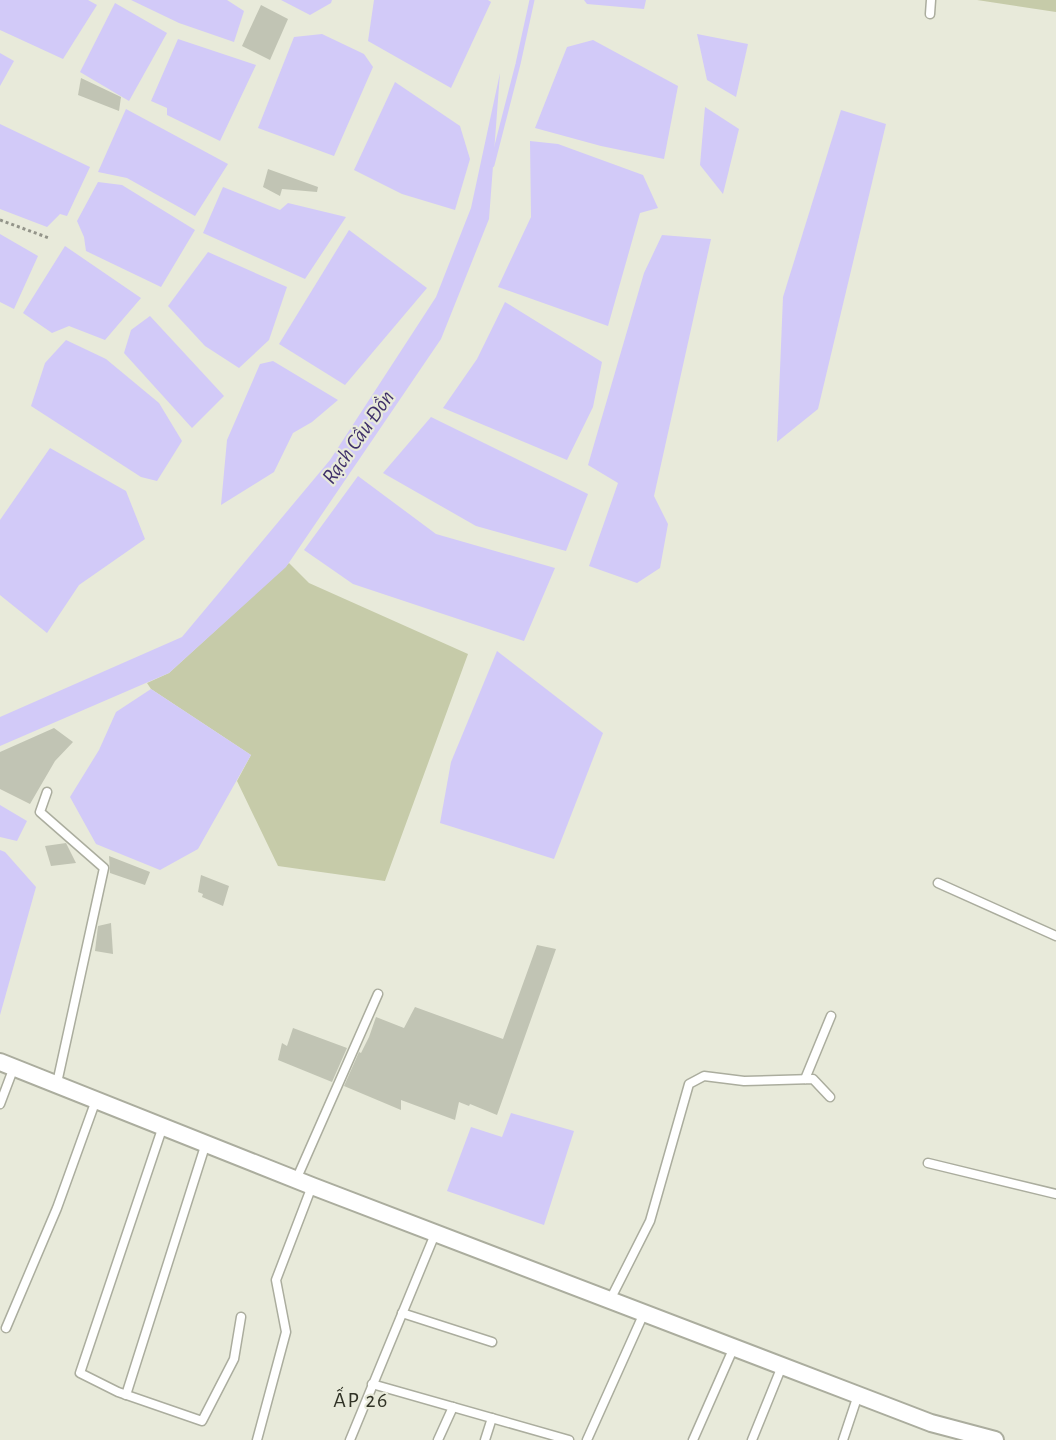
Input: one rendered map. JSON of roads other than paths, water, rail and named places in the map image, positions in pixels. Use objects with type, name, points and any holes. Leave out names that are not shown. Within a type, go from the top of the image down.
[{"type":"street","points":[[7,1064],[296,1180],[931,1423],[994,1440]]},
{"type":"lane","points":[[930,14],[931,0]]},
{"type":"lane","points":[[47,792],[40,812],[104,868],[57,1083]]},
{"type":"lane","points":[[938,883],[1056,936]]},
{"type":"lane","points":[[296,1180],[378,994]]},
{"type":"lane","points":[[805,1079],[831,1016]]},
{"type":"lane","points":[[0,1104],[7,1064]]},
{"type":"lane","points":[[610,1300],[650,1221],[689,1084],[704,1076],[744,1081],[813,1079],[830,1097]]},
{"type":"lane","points":[[6,1328],[57,1208],[96,1100]]},
{"type":"lane","points":[[163,1126],[80,1373],[126,1395],[202,1421],[234,1359],[240,1317]]},
{"type":"lane","points":[[126,1395],[206,1143]]},
{"type":"lane","points":[[927,1162],[1056,1194]]},
{"type":"lane","points":[[256,1440],[286,1332],[276,1280],[312,1186]]},
{"type":"lane","points":[[350,1440],[435,1234]]},
{"type":"lane","points":[[402,1313],[492,1342]]},
{"type":"lane","points":[[587,1440],[644,1313]]},
{"type":"lane","points":[[693,1440],[734,1347]]},
{"type":"lane","points":[[752,1440],[782,1365]]},
{"type":"lane","points":[[372,1384],[570,1440]]},
{"type":"lane","points":[[843,1440],[858,1395]]},
{"type":"lane","points":[[438,1440],[453,1407]]},
{"type":"lane","points":[[485,1440],[492,1418]]},
{"type":"water","points":[[0,0],[88,0],[97,5],[63,59],[0,30]]},
{"type":"water","points":[[131,0],[227,0],[244,11],[234,42],[179,23]]},
{"type":"water","points":[[281,0],[332,0],[331,3],[310,15]]},
{"type":"water","points":[[374,0],[488,0],[491,2],[451,88],[368,41]]},
{"type":"water","points":[[584,0],[646,0],[644,9],[587,4]]},
{"type":"water","points":[[115,3],[167,33],[129,101],[80,72]]},
{"type":"water","points":[[322,34],[364,54],[373,67],[334,156],[258,128],[294,37]]},
{"type":"water","points":[[697,34],[748,44],[736,97],[707,80]]},
{"type":"water","points":[[178,39],[256,65],[220,141],[167,115],[167,108],[151,101]]},
{"type":"water","points":[[593,40],[678,86],[664,159],[601,146],[535,128],[567,47]]},
{"type":"water","points":[[0,53],[14,61],[0,86]]},
{"type":"water","points":[[500,73],[489,219],[441,339],[286,567],[169,673],[0,746],[0,717],[182,637],[330,460],[436,297],[471,208]]},
{"type":"water","points":[[395,82],[460,126],[470,159],[455,210],[402,194],[354,170]]},
{"type":"water","points":[[705,107],[739,129],[723,194],[700,165]]},
{"type":"water","points":[[126,109],[228,164],[195,216],[127,178],[98,172]]},
{"type":"water","points":[[841,110],[886,124],[818,409],[777,442],[783,297]]},
{"type":"water","points":[[0,124],[90,167],[67,216],[60,214],[47,227],[0,209]]},
{"type":"water","points":[[530,141],[558,144],[643,175],[658,208],[640,213],[608,326],[498,287],[531,217]]},
{"type":"water","points":[[98,182],[122,185],[195,230],[161,287],[86,251],[84,237],[77,221]]},
{"type":"water","points":[[223,187],[280,210],[288,203],[346,217],[305,279],[203,233]]},
{"type":"water","points":[[349,230],[427,288],[345,385],[279,344]]},
{"type":"water","points":[[0,234],[38,256],[14,309],[0,302]]},
{"type":"water","points":[[662,235],[711,239],[654,496],[668,524],[660,568],[637,583],[589,566],[618,483],[588,465],[644,273]]},
{"type":"water","points":[[65,246],[141,298],[105,340],[69,326],[52,333],[23,313]]},
{"type":"water","points":[[208,252],[287,287],[269,340],[239,368],[205,346],[168,306]]},
{"type":"water","points":[[505,302],[602,362],[593,407],[567,460],[443,408],[477,359]]},
{"type":"water","points":[[150,316],[224,396],[192,428],[124,353],[131,330]]},
{"type":"water","points":[[66,340],[106,359],[159,403],[182,441],[157,481],[141,477],[31,406],[45,363]]},
{"type":"water","points":[[273,361],[338,400],[312,422],[293,433],[274,472],[221,505],[227,440],[260,364]]},
{"type":"water","points":[[431,417],[588,494],[566,551],[476,526],[383,473]]},
{"type":"water","points":[[50,448],[126,491],[145,539],[79,585],[47,633],[0,595],[0,520]]},
{"type":"water","points":[[358,476],[436,534],[555,568],[524,641],[353,584],[304,550]]},
{"type":"water","points":[[497,651],[603,733],[554,859],[440,823],[451,762]]},
{"type":"water","points":[[151,689],[251,755],[198,849],[160,870],[96,844],[70,797],[99,750],[116,712]]},
{"type":"water","points":[[0,805],[27,821],[17,841],[0,837]]},
{"type":"water","points":[[0,850],[5,852],[36,887],[0,1015]]},
{"type":"water","points":[[511,1113],[574,1131],[544,1225],[447,1191],[471,1127],[502,1137]]},
{"type":"waterway","name":"Rạch Cầu Đồn","points":[[492,165],[532,0]]},
{"type":"district","name":"ẤP 26","points":[[361,1400]]}]
